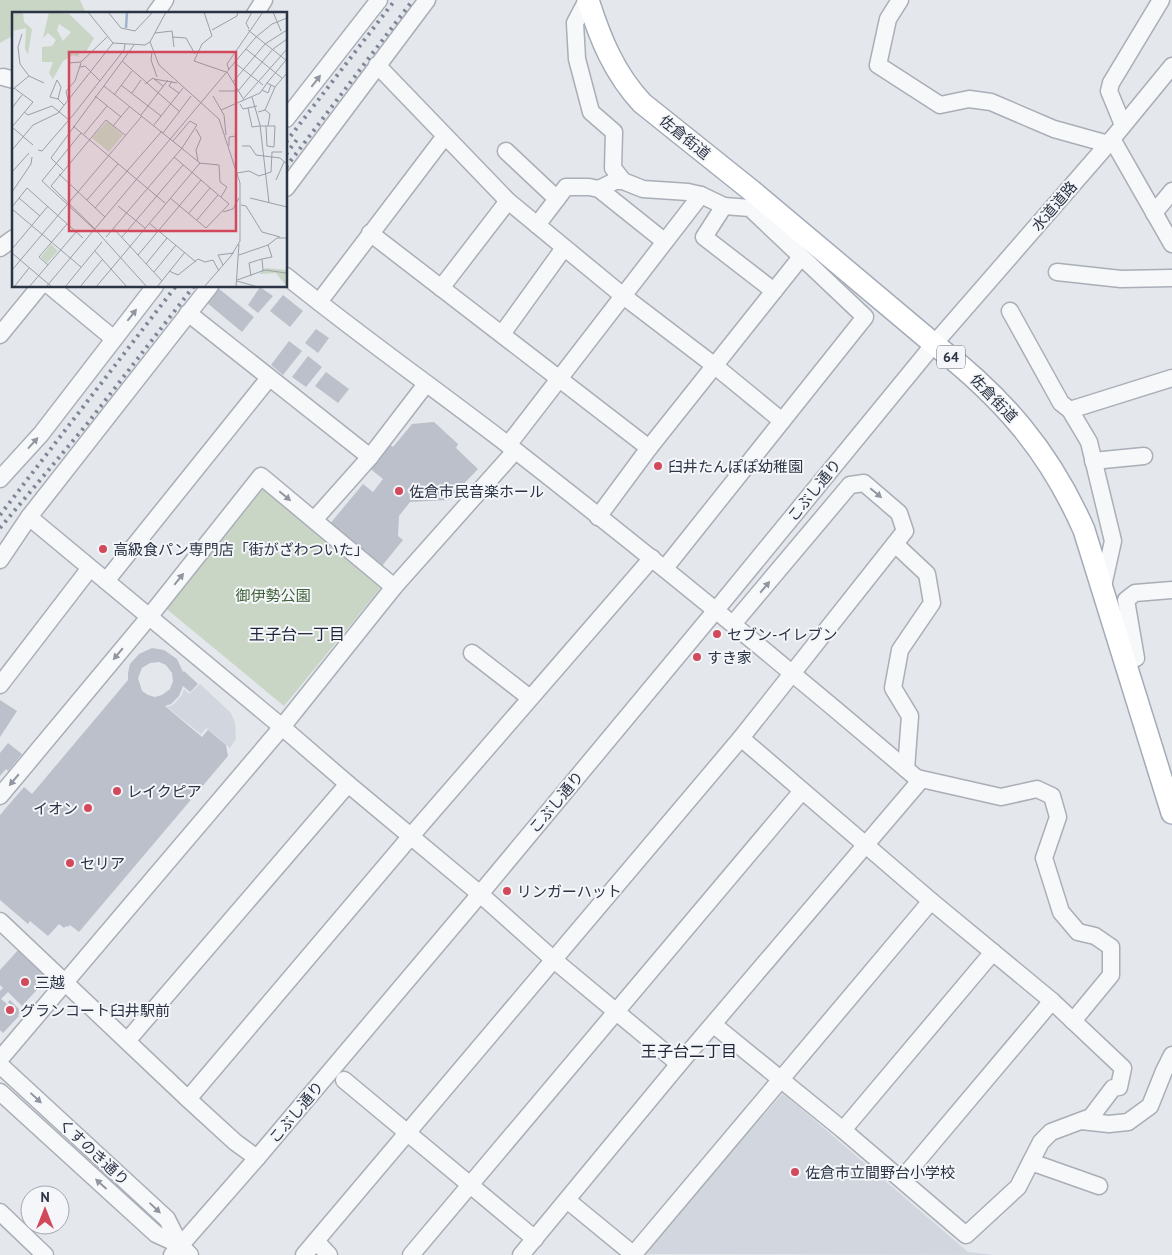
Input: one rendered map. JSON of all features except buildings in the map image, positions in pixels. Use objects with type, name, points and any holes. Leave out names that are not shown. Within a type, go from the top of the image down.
[{"type":"main road","name":"佐倉街道","points":[[587,0],[600,38],[631,92],[642,103],[752,191],[984,385],[1010,412],[1041,452],[1071,498],[1084,530],[1103,586],[1172,813]]},
{"type":"street","points":[[156,12],[165,0]]},
{"type":"street","points":[[256,12],[264,0]]},
{"type":"street","points":[[288,116],[379,0]]},
{"type":"street","points":[[288,185],[427,0]]},
{"type":"street","points":[[587,0],[575,23],[577,59],[591,112],[614,132],[613,168],[623,181]]},
{"type":"street","points":[[885,0],[888,19]]},
{"type":"street","points":[[900,0],[888,19],[878,65],[940,105],[969,99],[991,102],[1054,128],[1110,142],[1172,244]]},
{"type":"street","points":[[1123,125],[1109,91],[1111,83],[1161,0]]},
{"type":"street","points":[[377,65],[508,201],[622,295],[782,421]]},
{"type":"street","name":"水道道路","points":[[934,344],[1123,125],[1170,75]]},
{"type":"street","points":[[319,302],[446,136]]},
{"type":"street","points":[[506,151],[557,199]]},
{"type":"street","points":[[599,189],[615,181],[623,181],[643,188],[701,195],[724,206],[750,208],[865,316],[665,568]]},
{"type":"street","points":[[537,225],[566,187],[589,187],[599,189],[664,241]]},
{"type":"street","points":[[1154,213],[1172,191]]},
{"type":"street","points":[[0,1059],[282,727],[394,587],[512,448],[558,378],[701,195]]},
{"type":"street","points":[[442,288],[508,201]]},
{"type":"street","points":[[724,206],[704,237],[774,291]]},
{"type":"street","points":[[370,234],[649,448]]},
{"type":"street","points":[[0,248],[12,239]]},
{"type":"street","points":[[502,334],[564,248]]},
{"type":"street","points":[[598,516],[649,448],[801,257]]},
{"type":"street","points":[[1056,272],[1121,279],[1172,278]]},
{"type":"street","points":[[288,278],[512,448],[665,568],[920,781],[679,1064],[521,1255]]},
{"type":"street","points":[[0,335],[38,288]]},
{"type":"street","points":[[52,288],[114,339]]},
{"type":"street","points":[[1,478],[41,434],[153,288]]},
{"type":"street","points":[[0,560],[29,517],[208,288]]},
{"type":"street","points":[[1010,311],[1062,403],[1070,410],[1088,442],[1113,541],[1103,586]]},
{"type":"street","points":[[188,313],[370,457]]},
{"type":"street","name":"こぶし通り","points":[[181,1252],[257,1158],[716,610],[934,344]]},
{"type":"street","points":[[106,581],[269,378]]},
{"type":"street","points":[[1070,410],[1172,378]]},
{"type":"street","points":[[314,520],[370,457],[426,384]]},
{"type":"street","points":[[1093,461],[1144,456]]},
{"type":"street","points":[[0,796],[149,617],[261,476],[394,587]]},
{"type":"street","points":[[304,1255],[554,960],[793,673],[905,531],[899,513],[864,483],[850,485],[733,624]]},
{"type":"street","points":[[29,517],[282,727],[480,894],[554,960],[679,1064]]},
{"type":"street","points":[[895,544],[927,574],[932,604],[900,650],[893,688],[910,716],[911,773]]},
{"type":"street","points":[[188,1099],[411,836],[652,558]]},
{"type":"street","points":[[0,685],[90,568]]},
{"type":"street","points":[[1125,663],[1136,658],[1126,600],[1135,593],[1172,590]]},
{"type":"street","points":[[472,652],[530,698]]},
{"type":"street","points":[[714,1025],[902,1179],[966,1235],[1018,1187],[1041,1142],[1051,1132],[1091,1117],[1113,1088],[1119,1087],[1122,1068],[1052,1001],[931,901],[740,738]]},
{"type":"street","points":[[911,773],[1001,798],[1037,789],[1052,796],[1058,817],[1044,858],[1061,912],[1078,932],[1095,936],[1111,947],[1111,974],[1073,1021]]},
{"type":"street","points":[[127,1041],[348,784]]},
{"type":"street","points":[[412,1255],[802,791]]},
{"type":"street","points":[[567,1200],[633,1255],[931,901]]},
{"type":"street","points":[[0,921],[188,1099],[235,1142],[257,1158]]},
{"type":"street","points":[[843,1130],[993,952]]},
{"type":"street","points":[[902,1179],[1052,1001]]},
{"type":"street","points":[[1081,1121],[1110,1124],[1128,1122],[1150,1106],[1172,1055]]},
{"type":"street","name":"くすのき通り","points":[[0,1065],[167,1219],[181,1252]]},
{"type":"street","points":[[344,1080],[535,1239]]},
{"type":"street","name":"くすのき通り","points":[[0,1092],[156,1234],[181,1252]]},
{"type":"street","points":[[1031,1162],[1099,1186]]},
{"type":"street","points":[[0,1212],[45,1255]]},
{"type":"street","points":[[316,1241],[329,1255]]},
{"type":"shaded area","points":[[200,684],[231,713],[235,723],[236,739],[230,748],[206,728],[201,734],[167,707],[173,705],[182,695],[184,689],[189,694]]},
{"type":"shaded area","name":"佐倉市立間野台小学校","points":[[783,1093],[968,1252],[994,1255],[644,1254]]},
{"type":"green space","points":[[0,0],[80,0],[85,11],[12,12],[12,36],[0,43]]},
{"type":"green space","name":"御伊勢公園","points":[[267,488],[384,584],[284,706],[163,606],[257,489]]},
{"type":"railway","points":[[288,139],[395,0]]},
{"type":"railway","points":[[288,164],[413,0]]},
{"type":"railway","points":[[288,151],[299,137]]},
{"type":"railway","points":[[0,515],[174,288]]},
{"type":"railway","points":[[0,528],[87,424],[192,288]]},
{"type":"place","name":"臼井たんぽぽ幼稚園","points":[[658,466]]},
{"type":"place","name":"佐倉市民音楽ホール","points":[[399,491]]},
{"type":"place","name":"高級食パン専門店「街がざわついた」","points":[[103,549]]},
{"type":"place","name":"セブン-イレブン","points":[[717,634]]},
{"type":"place","name":"すき家","points":[[697,657]]},
{"type":"place","name":"レイクピア","points":[[117,791]]},
{"type":"place","name":"イオン","points":[[88,808]]},
{"type":"place","name":"セリア","points":[[70,863]]},
{"type":"place","name":"リンガーハット","points":[[507,891]]},
{"type":"place","name":"三越","points":[[25,982]]},
{"type":"place","name":"グランコート臼井駅前","points":[[10,1010]]},
{"type":"place","name":"佐倉市立間野台小学校","points":[[795,1172]]},
{"type":"district","name":"王子台一丁目","points":[[297,634]]},
{"type":"district","name":"王子台二丁目","points":[[689,1051]]}]
